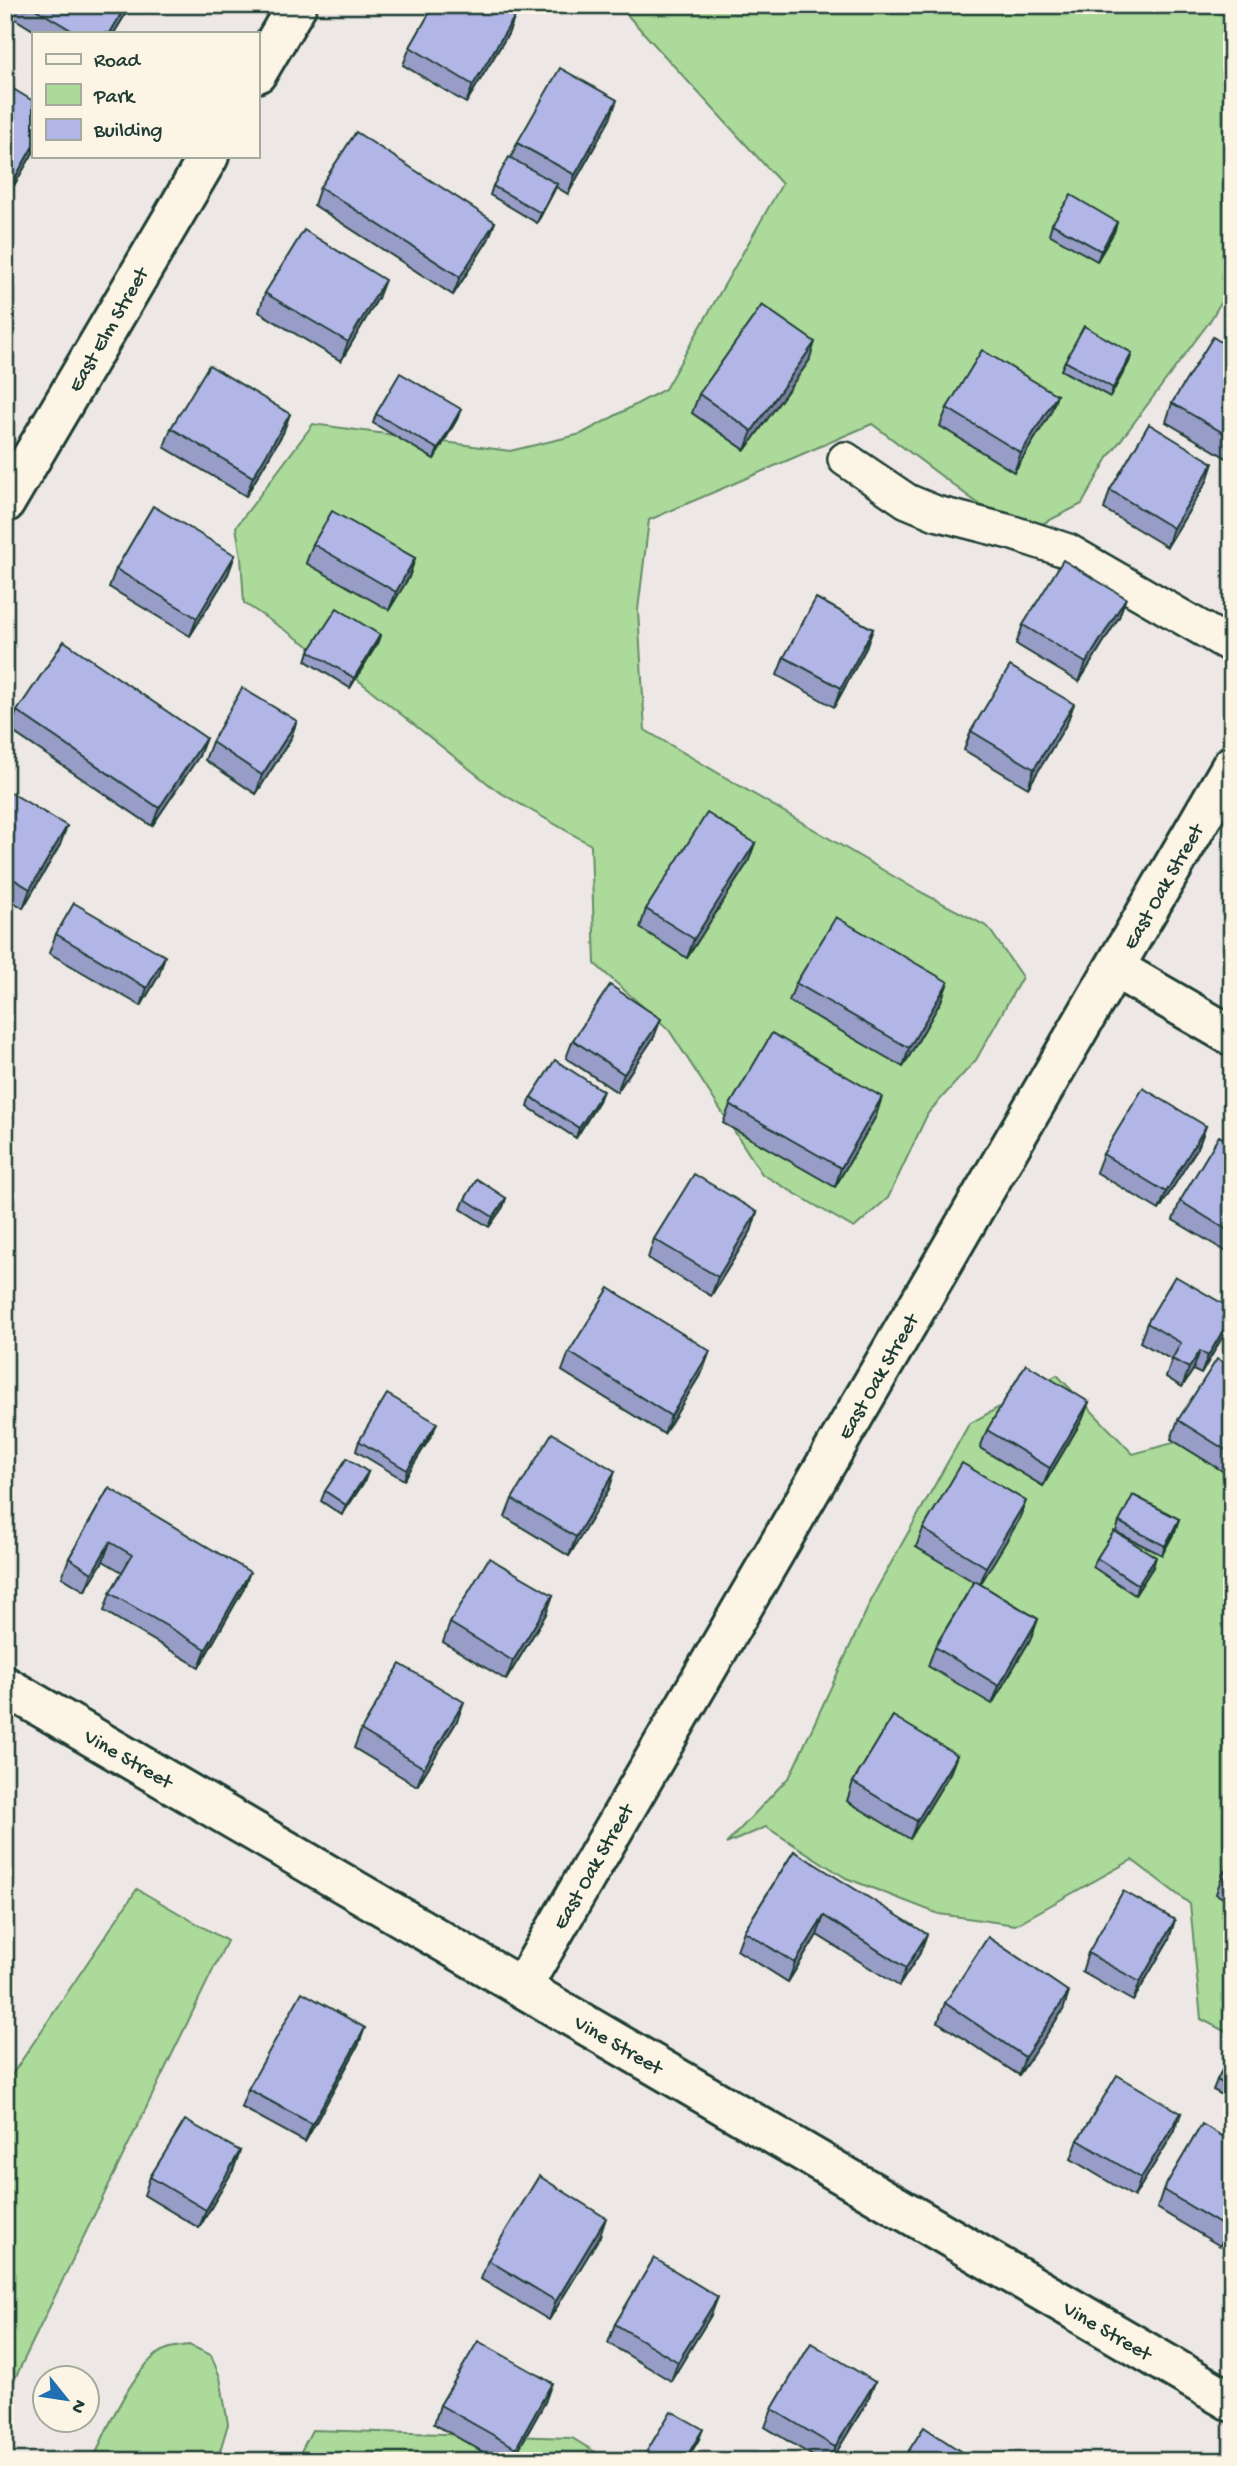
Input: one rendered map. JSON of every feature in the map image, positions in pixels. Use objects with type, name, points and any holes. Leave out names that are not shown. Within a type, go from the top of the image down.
[{"type":"street","points":[[259,71],[297,5]]},
{"type":"street","name":"East Elm Street","points":[[5,503],[208,158]]},
{"type":"street","name":"East Oak Street","points":[[522,1987],[1232,765]]},
{"type":"street","points":[[1115,968],[1232,1036]]},
{"type":"street","name":"Vine Street","points":[[5,1686],[1232,2402]]},
{"type":"lane","points":[[845,459],[907,501],[936,513],[1010,532],[1068,551],[1232,646]]},
{"type":"green space","points":[[618,5],[1232,5],[1232,283],[1210,321],[1109,456],[1082,504],[1020,535],[872,424],[649,520],[638,610],[645,730],[915,889],[988,927],[1022,977],[976,1060],[928,1113],[888,1198],[854,1228],[762,1174],[669,1030],[595,964],[591,845],[496,790],[348,672],[244,603],[236,527],[313,424],[510,451],[581,434],[665,389],[782,184]]},
{"type":"green space","points":[[1057,1375],[1133,1454],[1232,1427],[1232,2035],[1201,2019],[1190,1904],[1132,1860],[1015,1925],[939,1914],[846,1878],[766,1827],[726,1844],[790,1776],[876,1590],[969,1424]]},
{"type":"green space","points":[[137,1889],[227,1941],[5,2399],[5,2085]]},
{"type":"green space","points":[[189,2345],[211,2355],[220,2377],[228,2424],[217,2461],[93,2461],[123,2398],[145,2366],[167,2349]]},
{"type":"green space","points":[[312,2430],[572,2438],[610,2461],[296,2461]]},
{"type":"building","points":[[29,5],[126,5],[111,32],[74,32]]},
{"type":"building","points":[[434,5],[498,5],[515,16],[473,85],[410,47]]},
{"type":"building","points":[[560,68],[617,100],[575,175],[517,143]]},
{"type":"building","points":[[5,84],[32,100],[32,148],[16,176],[5,169]]},
{"type":"building","points":[[356,132],[495,222],[460,277],[320,187]]},
{"type":"building","points":[[509,157],[557,184],[541,213],[493,186]]},
{"type":"building","points":[[1071,195],[1117,222],[1101,251],[1052,224]]},
{"type":"building","points":[[304,230],[385,280],[348,342],[265,293]]},
{"type":"building","points":[[762,305],[815,342],[752,431],[699,394]]},
{"type":"building","points":[[1084,326],[1132,353],[1113,388],[1065,361]]},
{"type":"building","points":[[1213,337],[1232,349],[1232,438],[1172,403]]},
{"type":"building","points":[[982,350],[1057,395],[1021,453],[947,408]]},
{"type":"building","points":[[209,365],[290,414],[253,477],[171,428]]},
{"type":"building","points":[[400,373],[461,409],[438,449],[376,414]]},
{"type":"building","points":[[1149,424],[1213,463],[1173,528],[1110,490]]},
{"type":"building","points":[[153,506],[235,555],[197,618],[116,569]]},
{"type":"building","points":[[332,511],[415,558],[396,592],[313,544]]},
{"type":"building","points":[[1063,560],[1126,598],[1086,663],[1023,625]]},
{"type":"building","points":[[816,598],[873,629],[841,688],[784,657]]},
{"type":"building","points":[[337,608],[380,635],[354,678],[309,651]]},
{"type":"building","points":[[64,641],[206,738],[159,808],[17,711]]},
{"type":"building","points":[[1010,666],[1074,704],[1034,769],[971,731]]},
{"type":"building","points":[[242,688],[297,721],[262,775],[212,742]]},
{"type":"building","points":[[5,789],[67,826],[30,889],[5,874]]},
{"type":"building","points":[[707,813],[755,843],[694,939],[646,909]]},
{"type":"building","points":[[74,903],[165,956],[147,988],[56,934]]},
{"type":"building","points":[[836,917],[948,982],[909,1048],[796,983]]},
{"type":"building","points":[[610,985],[661,1019],[624,1074],[573,1040]]},
{"type":"building","points":[[772,1033],[882,1097],[841,1168],[730,1105]]},
{"type":"building","points":[[555,1060],[603,1091],[579,1128],[531,1097]]},
{"type":"building","points":[[1143,1088],[1206,1126],[1166,1192],[1103,1154]]},
{"type":"building","points":[[1219,1136],[1232,1143],[1232,1233],[1180,1201]]},
{"type":"building","points":[[694,1174],[757,1212],[718,1277],[654,1239]]},
{"type":"building","points":[[477,1179],[506,1198],[493,1217],[465,1199]]},
{"type":"building","points":[[1175,1276],[1232,1309],[1232,1315],[1208,1356],[1200,1351],[1189,1368],[1172,1359],[1181,1343],[1147,1323]]},
{"type":"building","points":[[609,1288],[710,1351],[671,1416],[569,1352]]},
{"type":"building","points":[[1217,1359],[1232,1368],[1232,1454],[1178,1420]]},
{"type":"building","points":[[1026,1364],[1089,1402],[1050,1468],[987,1430]]},
{"type":"building","points":[[387,1394],[437,1423],[407,1470],[359,1441]]},
{"type":"building","points":[[552,1433],[615,1471],[576,1537],[512,1499]]},
{"type":"building","points":[[347,1458],[368,1472],[346,1505],[325,1491]]},
{"type":"building","points":[[962,1463],[1026,1501],[986,1567],[923,1529]]},
{"type":"building","points":[[109,1488],[250,1572],[206,1649],[110,1593],[132,1555],[110,1542],[92,1573],[69,1558]]},
{"type":"building","points":[[1133,1495],[1179,1519],[1165,1546],[1119,1522]]},
{"type":"building","points":[[1114,1531],[1156,1557],[1138,1585],[1097,1558]]},
{"type":"building","points":[[489,1558],[553,1595],[513,1661],[450,1623]]},
{"type":"building","points":[[975,1581],[1038,1619],[999,1686],[935,1647]]},
{"type":"building","points":[[400,1664],[464,1702],[424,1768],[361,1730]]},
{"type":"building","points":[[893,1716],[957,1755],[917,1821],[853,1782]]},
{"type":"building","points":[[794,1851],[927,1934],[906,1968],[824,1916],[795,1963],[744,1931]]},
{"type":"building","points":[[1232,1860],[1232,1881],[1222,1876]]},
{"type":"building","points":[[1123,1891],[1175,1920],[1140,1982],[1088,1953]]},
{"type":"building","points":[[988,1937],[1069,1992],[1025,2057],[945,2003]]},
{"type":"building","points":[[302,1992],[365,2028],[312,2124],[248,2089]]},
{"type":"building","points":[[1232,2051],[1232,2088],[1217,2080]]},
{"type":"building","points":[[1117,2075],[1181,2113],[1141,2178],[1078,2140]]},
{"type":"building","points":[[185,2120],[240,2151],[206,2210],[150,2177]]},
{"type":"building","points":[[1202,2124],[1232,2142],[1232,2219],[1227,2228],[1163,2190]]},
{"type":"building","points":[[539,2176],[606,2218],[556,2301],[488,2260]]},
{"type":"building","points":[[654,2258],[718,2297],[678,2362],[615,2324]]},
{"type":"building","points":[[478,2341],[552,2383],[516,2448],[440,2405]]},
{"type":"building","points":[[811,2343],[875,2382],[835,2447],[772,2409]]},
{"type":"building","points":[[671,2411],[703,2429],[684,2461],[653,2461],[644,2456]]},
{"type":"building","points":[[924,2427],[975,2461],[902,2461]]}]
